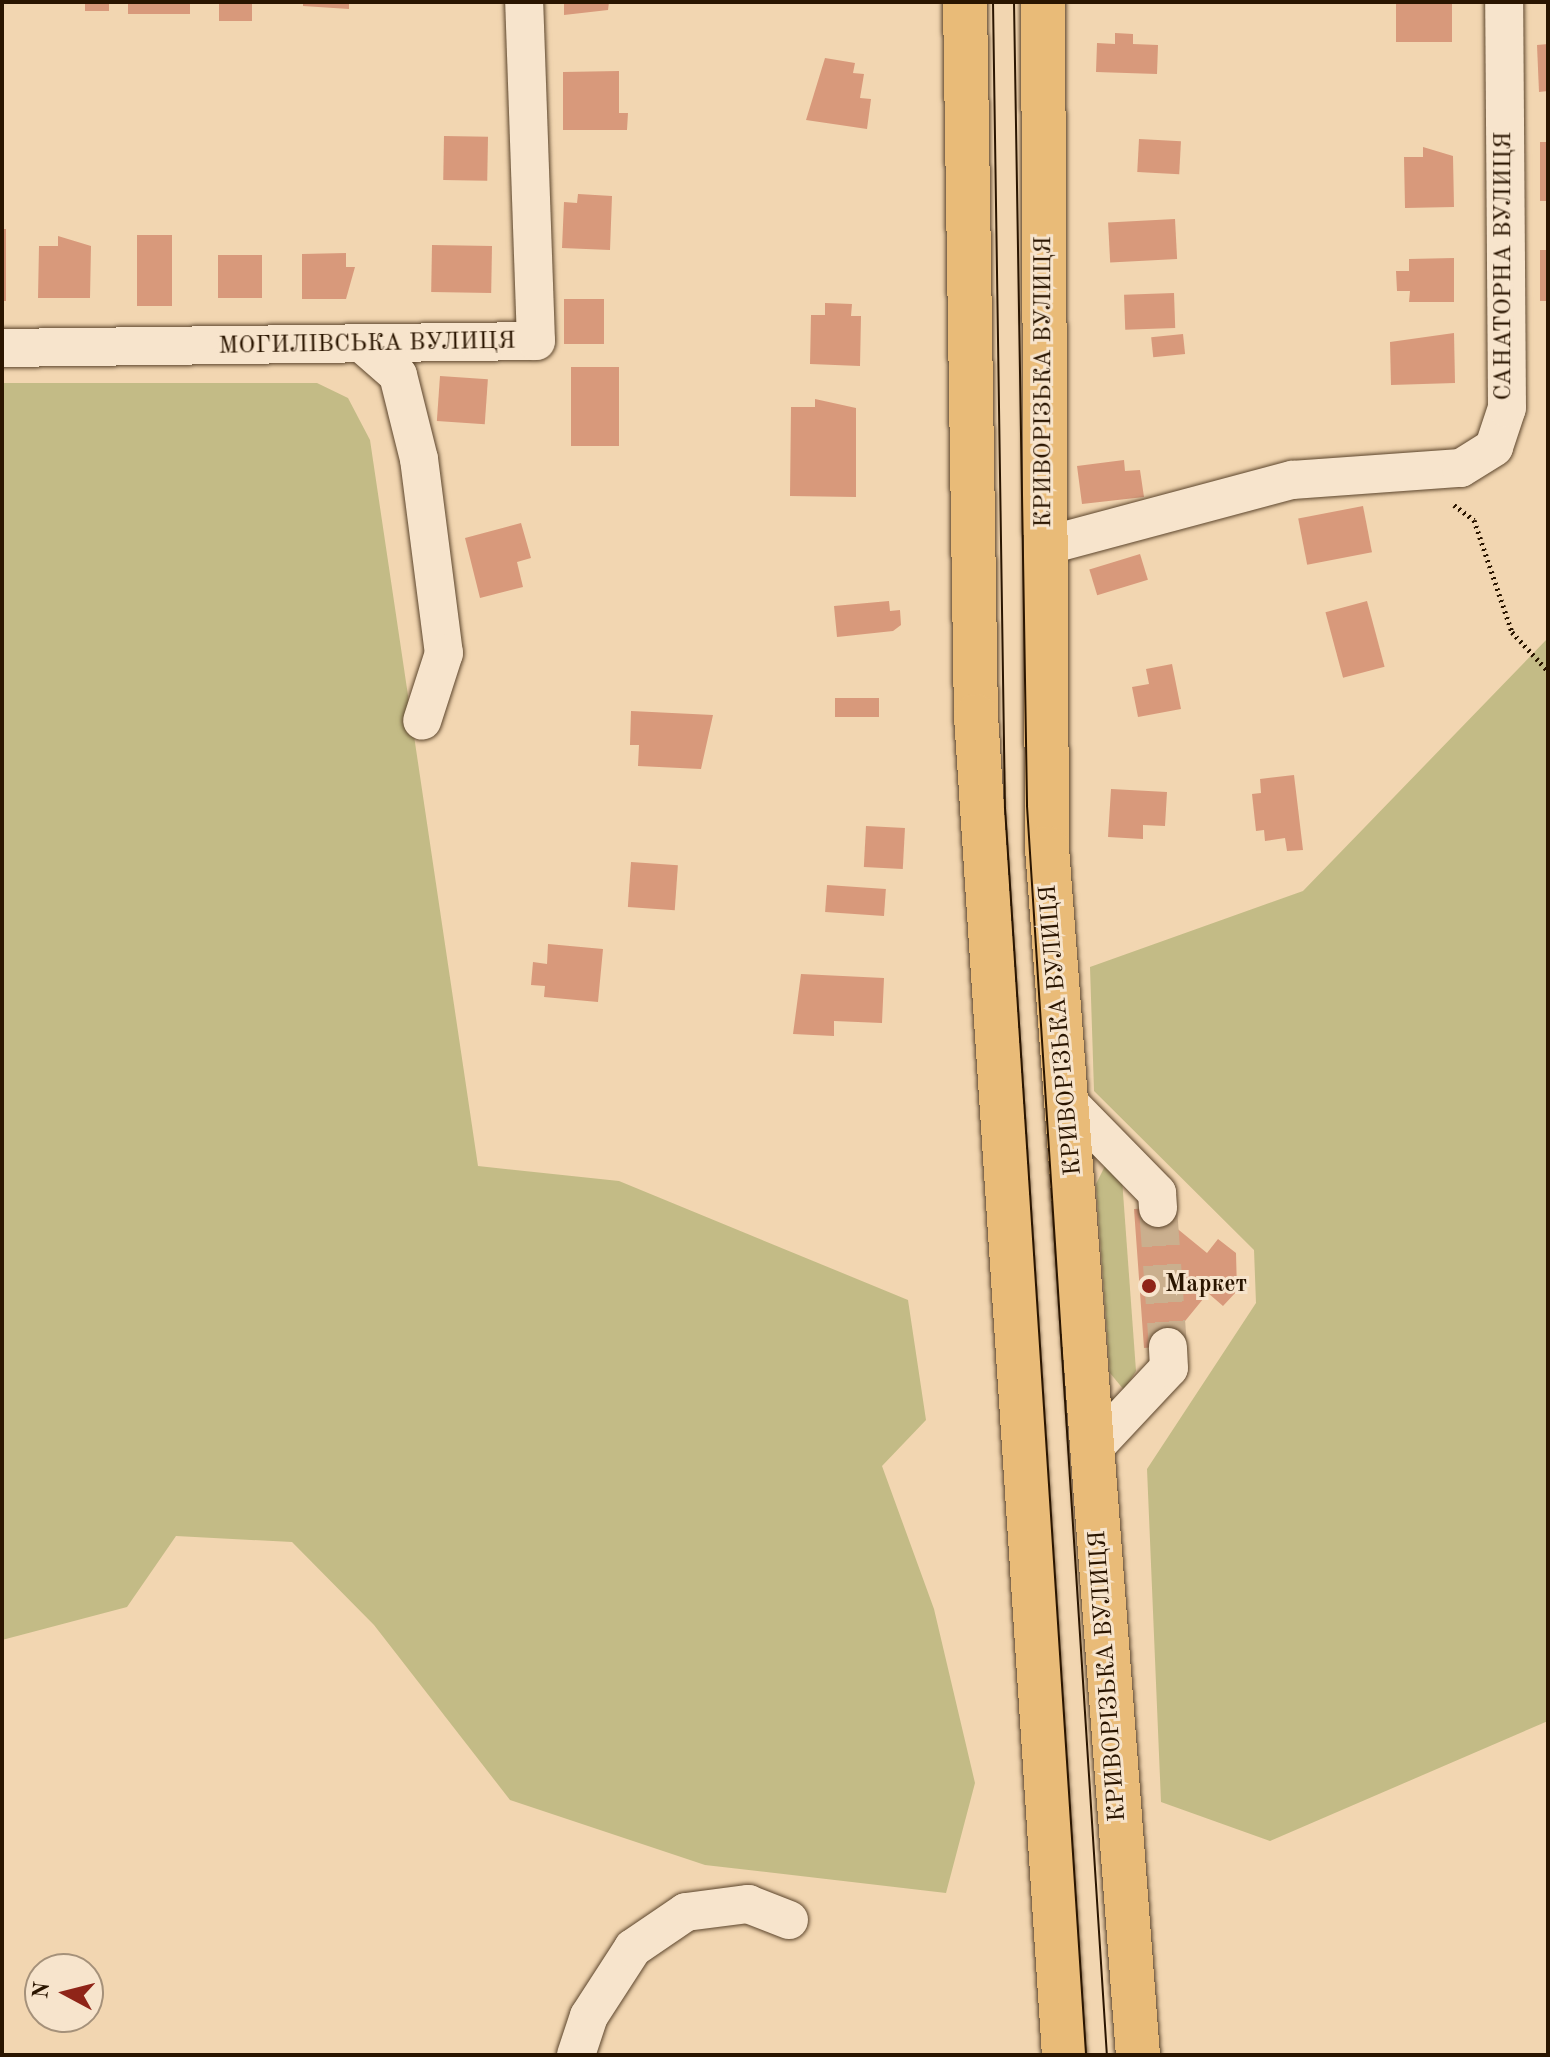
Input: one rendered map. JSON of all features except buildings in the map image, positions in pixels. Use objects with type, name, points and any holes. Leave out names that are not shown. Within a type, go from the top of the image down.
[{"type":"main road","points":[[965,2],[976,716],[1064,2055]]},
{"type":"main road","name":"КРИВОРІЗЬКА ВУЛИЦЯ","points":[[1043,2],[1047,848],[1069,1103],[1138,2055]]},
{"type":"street","name":"МОГИЛІВСЬКА ВУЛИЦЯ","points":[[2,348],[367,348],[536,341],[524,2]]},
{"type":"street","name":"САНАТОРНА ВУЛИЦЯ","points":[[1045,546],[1292,480],[1416,474],[1461,468],[1494,447],[1507,408],[1504,2]]},
{"type":"street","points":[[367,348],[398,375],[419,459],[444,653],[422,721]]},
{"type":"street","points":[[1069,1103],[1157,1193],[1158,1208]]},
{"type":"street","points":[[1092,1450],[1169,1368],[1168,1347]]},
{"type":"street","points":[[576,2055],[589,2016],[633,1948],[686,1912],[748,1904],[789,1920]]},
{"type":"path","points":[[1416,474],[1474,520],[1512,632],[1548,671]]},
{"type":"shaded area","points":[[2,383],[317,383],[348,398],[370,440],[478,1166],[619,1181],[908,1300],[926,1420],[882,1466],[934,1609],[975,1783],[946,1893],[705,1865],[510,1800],[374,1625],[292,1542],[176,1536],[127,1607],[2,1640]]},
{"type":"shaded area","points":[[1548,638],[1548,1721],[1270,1841],[1161,1802],[1147,1469],[1256,1303],[1254,1250],[1094,1091],[1090,967],[1303,891]]},
{"type":"shaded area","points":[[1107,1162],[1122,1179],[1136,1371],[1124,1390],[1110,1373],[1096,1184]]},
{"type":"tunnel","points":[[1158,1208],[1168,1347]]},
{"type":"tram line","points":[[993,2],[1005,808],[1086,2055]]},
{"type":"tram line","points":[[1014,2],[1027,806],[1107,2055]]},
{"type":"place","name":"Маркет","points":[[1149,1286]]}]
